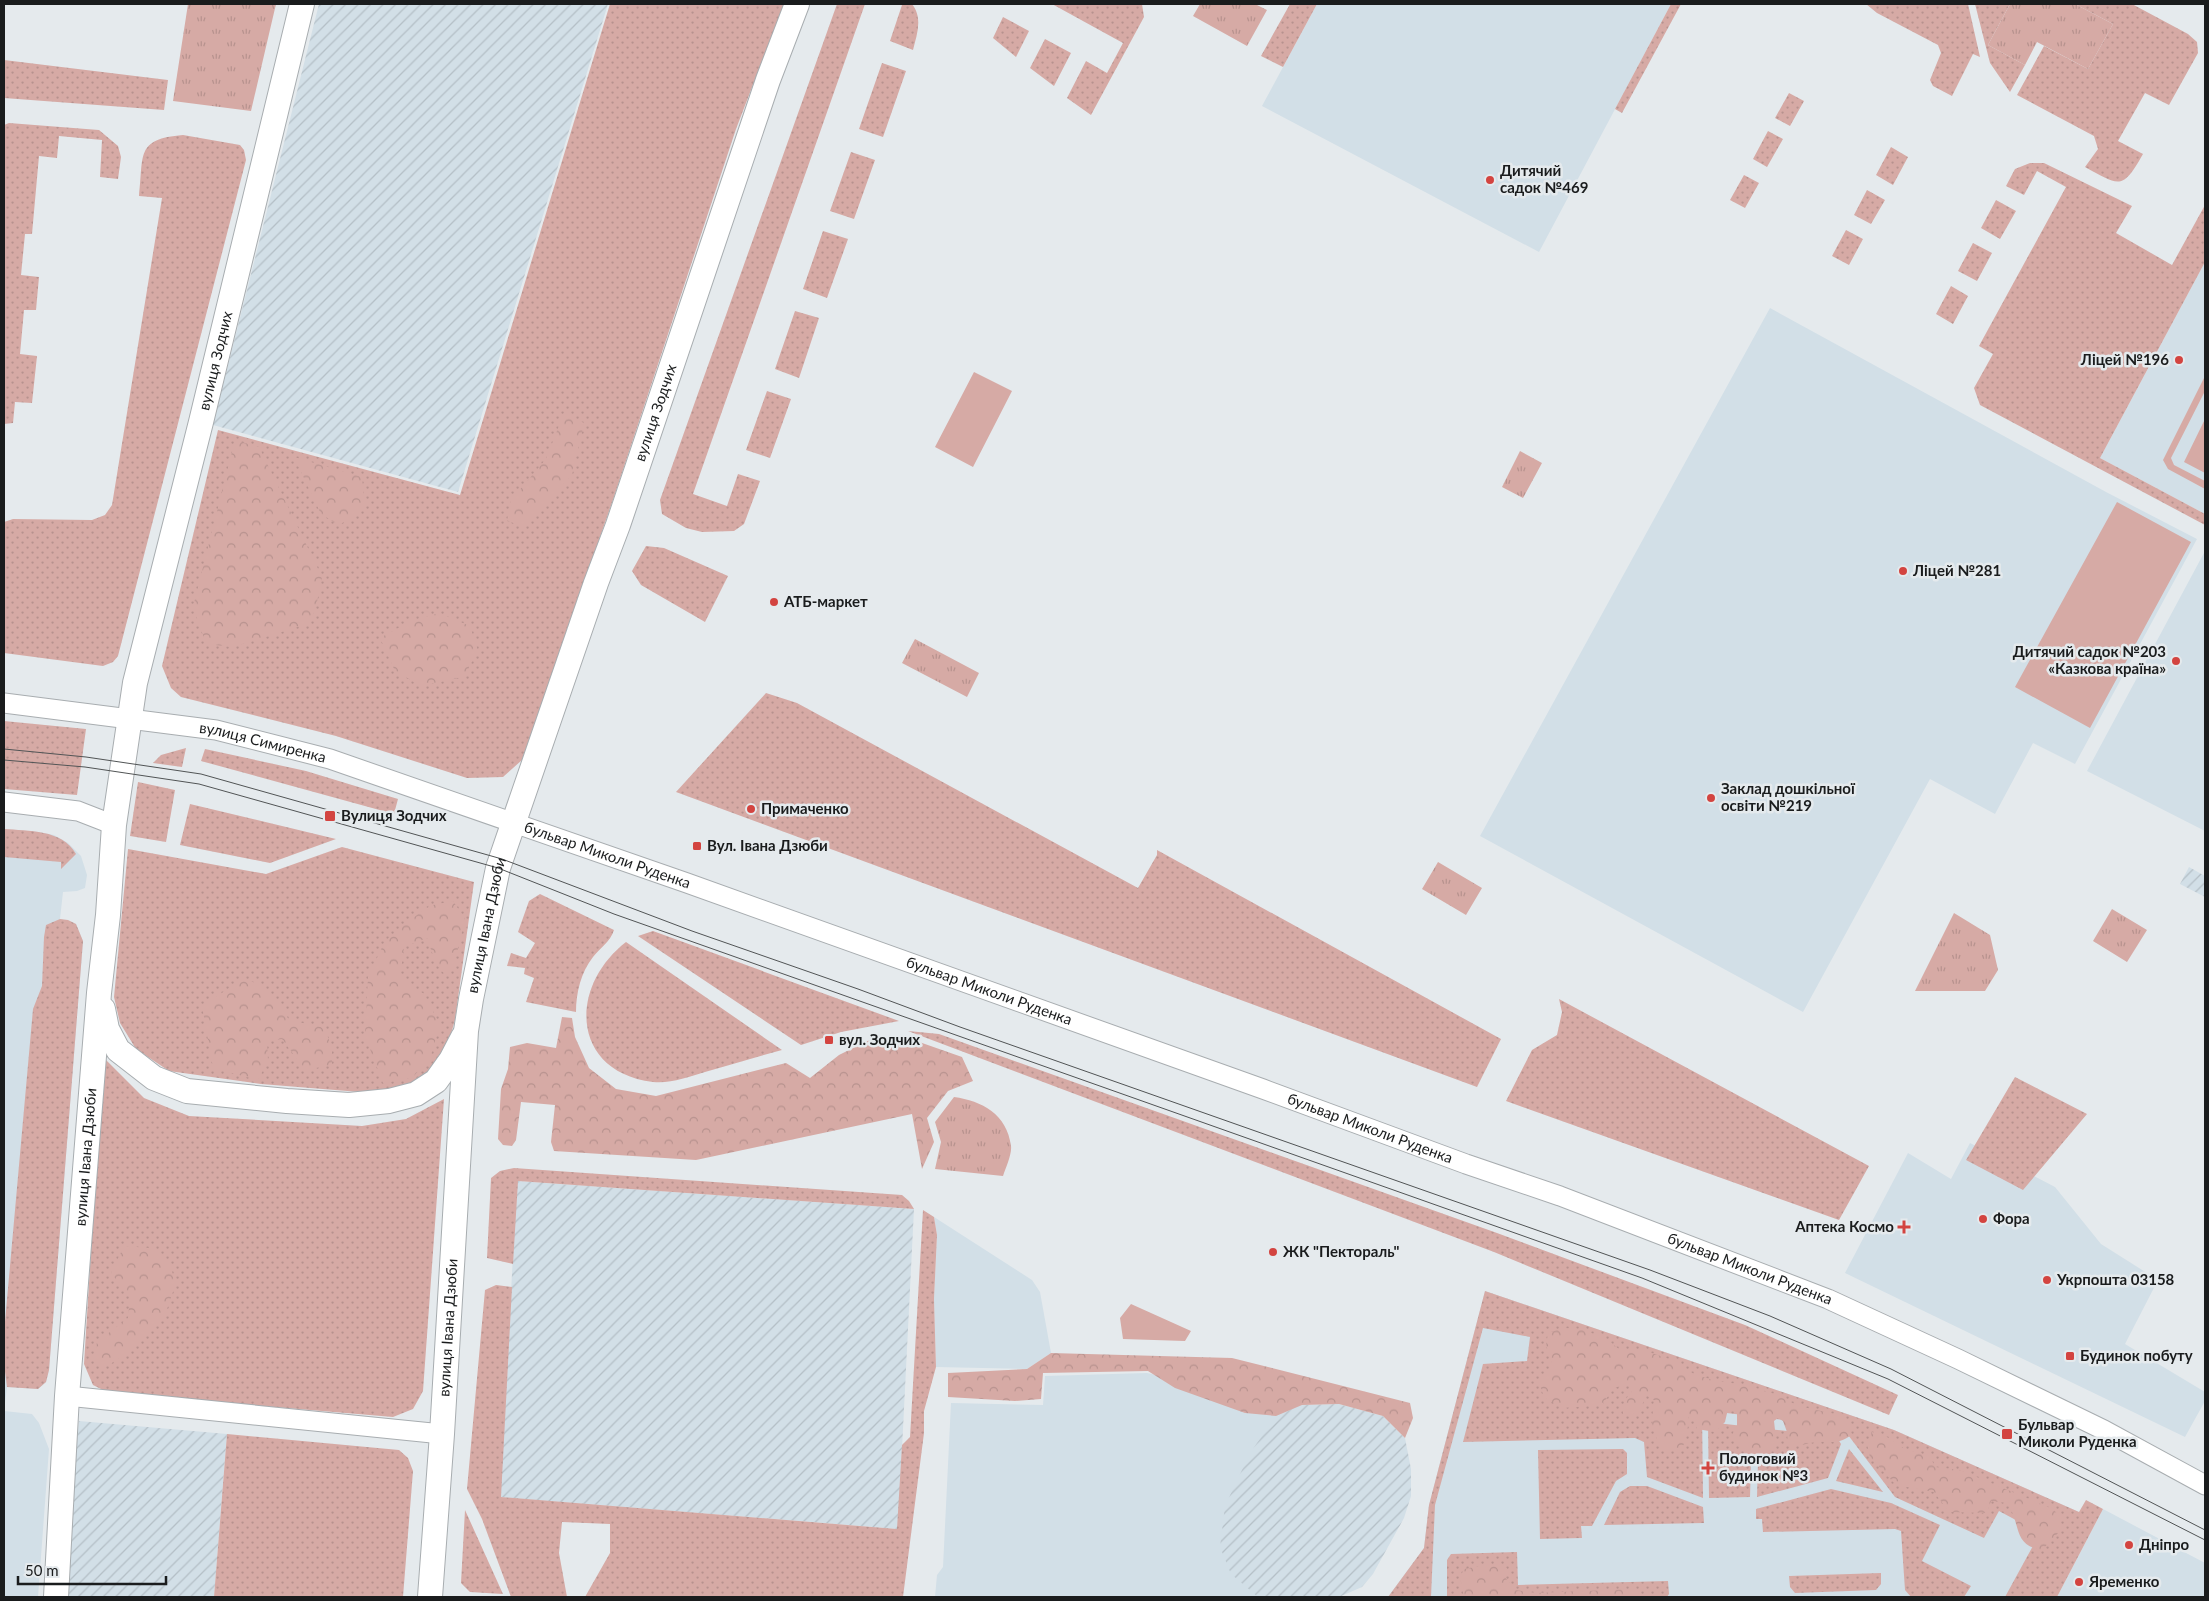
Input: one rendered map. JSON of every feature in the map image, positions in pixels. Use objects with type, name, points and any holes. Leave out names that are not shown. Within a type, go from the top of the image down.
[{"type":"main road","name":"вулиця Зодчих","points":[[130,719],[135,683],[204,413],[302,4]]},
{"type":"main road","name":"вулиця Зодчих","points":[[514,823],[621,515],[768,80],[797,4]]},
{"type":"main road","name":"вулиця Івана Дзюби","points":[[56,1597],[67,1396],[99,993],[108,915],[114,825],[130,719]]},
{"type":"main road","name":"вулиця Івана Дзюби","points":[[430,1597],[442,1434],[466,1031],[494,881],[514,823]]},
{"type":"main road","points":[[99,993],[107,1029],[118,1050],[154,1078],[187,1091],[349,1105],[389,1101],[416,1094],[436,1082],[451,1060],[466,1031]]},
{"type":"street","name":"вулиця Симиренка","points":[[4,703],[216,730],[330,760],[514,823]]},
{"type":"street","points":[[4,802],[78,810],[114,825]]},
{"type":"street","name":"бульвар Миколи Руденка","points":[[514,823],[1007,997],[1466,1164],[1560,1196],[1828,1299],[1958,1359],[2104,1430],[2205,1485]]},
{"type":"street","points":[[67,1396],[442,1434]]},
{"type":"shaded area","points":[[319,4],[608,4],[458,492],[213,425]]},
{"type":"shaded area","name":"Дитячий садок №469","points":[[1317,4],[1671,4],[1539,252],[1262,106]]},
{"type":"shaded area","name":"Ліцей №196","points":[[2205,262],[2205,514],[2100,458]]},
{"type":"shaded area","name":"Ліцей №281","points":[[1770,308],[2106,492],[2197,539],[2075,764],[2033,743],[1995,814],[1930,779],[1803,1012],[1480,836]]},
{"type":"shaded area","name":"Дитячий садок №203 «Казкова країна»","points":[[2205,551],[2205,831],[2087,771]]},
{"type":"shaded area","points":[[4,829],[54,835],[68,843],[81,856],[87,875],[85,888],[77,891],[63,892],[60,919],[76,924],[83,941],[49,1370],[46,1382],[38,1389],[7,1387],[4,1411]]},
{"type":"shaded area","points":[[2189,867],[2205,876],[2205,897],[2180,884]]},
{"type":"shaded area","points":[[1970,1143],[2055,1187],[2101,1244],[2158,1280],[2125,1344],[2205,1392],[2205,1401],[2185,1437],[1845,1273],[1908,1153],[1951,1179]]},
{"type":"shaded area","points":[[517,1181],[914,1209],[898,1529],[500,1497]]},
{"type":"shaded area","points":[[934,1217],[1032,1280],[1040,1292],[1051,1353],[1027,1369],[936,1367],[934,1299],[937,1235]]},
{"type":"shaded area","name":"Пологовий будинок №3","points":[[1485,1291],[1894,1430],[2079,1512],[2035,1597],[1388,1597],[1424,1548],[1429,1505]]},
{"type":"shaded area","points":[[1147,1373],[1302,1405],[1257,1597],[935,1597],[937,1575],[943,1567],[951,1403],[1043,1405],[1045,1376]]},
{"type":"shaded area","points":[[1339,1404],[1383,1416],[1405,1438],[1411,1469],[1411,1496],[1404,1518],[1373,1574],[1362,1587],[1339,1597],[1258,1597],[1231,1574],[1220,1547],[1225,1506],[1250,1453],[1276,1416],[1302,1405]]},
{"type":"shaded area","points":[[4,1411],[32,1414],[39,1423],[49,1449],[38,1597],[4,1597]]},
{"type":"shaded area","points":[[79,1421],[227,1434],[214,1597],[62,1597]]},
{"type":"shaded area","name":"Дніпро","points":[[2103,1509],[2205,1563],[2205,1597],[2057,1597]]},
{"type":"green space","points":[[188,4],[276,4],[251,111],[173,101]]},
{"type":"green space","points":[[610,4],[784,4],[736,129],[614,497],[522,760],[503,777],[467,778],[336,736],[181,697],[171,688],[162,666],[218,430],[460,495]]},
{"type":"green space","points":[[837,4],[865,4],[693,494],[727,506],[738,474],[760,481],[744,524],[734,531],[702,532],[686,528],[662,514],[660,500]]},
{"type":"green space","points":[[900,4],[912,4],[917,15],[918,26],[913,50],[890,41],[902,5]]},
{"type":"green space","points":[[1052,4],[1142,4],[1144,17],[1091,115],[1067,98],[1086,61],[1107,73],[1123,43]]},
{"type":"green space","points":[[1200,4],[1255,4],[1267,10],[1247,46],[1193,16]]},
{"type":"green space","points":[[1290,4],[1317,4],[1283,67],[1261,56]]},
{"type":"green space","points":[[1671,4],[1681,4],[1622,113],[1615,109]]},
{"type":"green space","points":[[1866,4],[1968,4],[1980,57],[1973,54],[1952,96],[1933,86],[1930,80],[1941,53],[1938,45],[1877,13]]},
{"type":"green space","points":[[1975,4],[2010,4],[1988,45],[2025,65],[2010,92],[1990,63]]},
{"type":"green space","points":[[2010,4],[2075,4],[2113,24],[2088,69],[2037,42],[2025,65],[1988,45]]},
{"type":"green space","points":[[2075,4],[2132,4],[2188,34],[2197,42],[2198,53],[2169,105],[2145,93],[2118,141],[2143,154],[2130,174],[2119,182],[2106,178],[2085,167],[2098,149],[2094,136],[2017,95],[2044,46],[2088,69],[2113,24]]},
{"type":"green space","points":[[1003,17],[1029,31],[1016,57],[993,38]]},
{"type":"green space","points":[[1045,39],[1071,53],[1054,86],[1030,68]]},
{"type":"green space","points":[[4,60],[168,80],[164,110],[4,98]]},
{"type":"green space","points":[[882,63],[906,71],[883,137],[859,129]]},
{"type":"green space","points":[[1789,93],[1804,101],[1790,126],[1775,118]]},
{"type":"green space","points":[[9,123],[99,130],[118,146],[121,157],[118,179],[100,177],[102,140],[59,136],[57,158],[39,156],[32,234],[25,234],[21,275],[39,277],[36,310],[24,310],[20,354],[37,356],[32,403],[15,402],[13,423],[4,424],[4,125]]},
{"type":"green space","points":[[1768,131],[1783,139],[1767,167],[1753,159]]},
{"type":"green space","points":[[183,135],[240,145],[244,150],[246,160],[118,656],[113,662],[103,666],[4,653],[4,522],[13,519],[92,520],[105,515],[112,505],[162,198],[139,196],[142,160],[149,145],[157,140]]},
{"type":"green space","points":[[1891,147],[1908,157],[1893,185],[1876,175]]},
{"type":"green space","points":[[851,152],[875,160],[854,219],[830,211]]},
{"type":"green space","points":[[2030,163],[2044,163],[2132,206],[2116,233],[2172,265],[2205,205],[2205,262],[2100,458],[2205,514],[2205,525],[1980,405],[1974,388],[1993,354],[1979,346],[2066,187],[2037,171],[2024,195],[2006,186],[2015,169]]},
{"type":"green space","points":[[1744,175],[1759,183],[1745,208],[1730,200]]},
{"type":"green space","points":[[1867,190],[1885,200],[1871,224],[1854,215]]},
{"type":"green space","points":[[1996,200],[2016,211],[2000,239],[1981,228]]},
{"type":"green space","points":[[1846,230],[1863,239],[1849,265],[1832,256]]},
{"type":"green space","points":[[823,231],[848,239],[827,298],[803,289]]},
{"type":"green space","points":[[1973,243],[1992,253],[1977,281],[1958,271]]},
{"type":"green space","points":[[1951,286],[1968,296],[1953,324],[1936,314]]},
{"type":"green space","points":[[795,311],[819,318],[799,378],[775,369]]},
{"type":"green space","points":[[974,372],[1012,391],[973,467],[935,447]]},
{"type":"green space","points":[[2205,376],[2205,391],[2171,458],[2174,465],[2205,481],[2205,489],[2168,469],[2163,460]]},
{"type":"green space","points":[[767,391],[791,399],[770,458],[746,450]]},
{"type":"green space","points":[[564,413],[584,423],[572,475],[523,526],[507,521],[511,500],[546,459]]},
{"type":"green space","points":[[2205,419],[2205,473],[2184,462]]},
{"type":"green space","points":[[235,440],[259,447],[322,577],[316,607],[310,623],[233,647],[206,644],[193,607]]},
{"type":"green space","points":[[1520,451],[1542,463],[1523,498],[1502,487]]},
{"type":"green space","points":[[294,457],[362,477],[365,509],[339,525],[321,514]]},
{"type":"green space","points":[[2117,502],[2191,542],[2090,728],[2015,687]]},
{"type":"green space","points":[[646,546],[664,548],[728,576],[705,622],[641,585],[632,571]]},
{"type":"green space","points":[[439,613],[470,626],[478,651],[463,677],[421,686],[395,671],[380,638],[411,621]]},
{"type":"green space","points":[[915,639],[979,673],[967,697],[902,663]]},
{"type":"green space","points":[[766,693],[797,703],[1138,888],[1157,855],[1157,850],[1501,1039],[1477,1087],[676,792]]},
{"type":"green space","points":[[4,721],[86,729],[77,795],[4,789]]},
{"type":"green space","points":[[186,748],[182,767],[153,763],[161,755]]},
{"type":"green space","points":[[205,749],[306,771],[398,799],[394,814],[201,761]]},
{"type":"green space","points":[[138,782],[175,790],[166,842],[130,836]]},
{"type":"green space","points":[[190,804],[336,839],[270,863],[180,845]]},
{"type":"green space","points":[[4,829],[34,831],[53,836],[70,846],[76,854],[61,869],[61,862],[4,857]]},
{"type":"green space","points":[[342,847],[474,882],[455,1020],[444,1058],[416,1084],[372,1093],[261,1084],[169,1071],[136,1049],[120,1023],[114,997],[128,849],[266,874]]},
{"type":"green space","points":[[1438,862],[1482,888],[1466,915],[1422,889]]},
{"type":"green space","points":[[540,894],[614,930],[610,938],[585,969],[578,990],[576,1012],[526,1002],[534,978],[524,974],[525,968],[507,966],[511,953],[526,958],[535,943],[518,932],[529,901]]},
{"type":"green space","points":[[453,901],[465,919],[455,961],[449,976],[438,965],[427,938],[404,947],[400,978],[424,994],[440,1025],[430,1058],[412,1078],[383,1083],[365,1036],[368,977],[385,941],[428,906]]},
{"type":"green space","points":[[2112,909],[2147,930],[2127,962],[2093,941]]},
{"type":"green space","points":[[1954,913],[1990,935],[1998,970],[1985,991],[1915,991]]},
{"type":"green space","points":[[60,919],[76,924],[83,941],[49,1370],[46,1382],[38,1389],[7,1387],[4,1364],[4,1333],[33,1009],[42,986],[46,925]]},
{"type":"green space","points":[[653,931],[899,1021],[841,1032],[801,1045],[638,936]]},
{"type":"green space","points":[[626,942],[782,1050],[666,1082],[653,1082],[626,1075],[606,1062],[593,1045],[587,1025],[587,1003],[594,981],[607,961]]},
{"type":"green space","points":[[243,979],[262,985],[280,1005],[289,1020],[325,1028],[332,1049],[332,1065],[305,1070],[282,1039],[267,1041],[268,1060],[258,1080],[213,1068],[202,1006]]},
{"type":"green space","points":[[1559,999],[1869,1166],[1839,1220],[1506,1101],[1532,1050],[1557,1035],[1562,1012]]},
{"type":"green space","points":[[562,1017],[572,1018],[575,1037],[589,1068],[616,1089],[656,1096],[786,1063],[810,1078],[839,1055],[867,1041],[905,1037],[962,1057],[973,1081],[948,1091],[927,1118],[934,1142],[922,1169],[912,1114],[696,1160],[554,1151],[551,1142],[555,1105],[521,1102],[516,1140],[512,1146],[503,1145],[498,1139],[501,1089],[508,1069],[510,1047],[527,1043],[556,1048]]},
{"type":"green space","points":[[908,1031],[939,1034],[1497,1233],[1745,1325],[1898,1395],[1889,1415],[1494,1252]]},
{"type":"green space","points":[[103,1057],[144,1098],[189,1116],[362,1126],[406,1119],[444,1099],[423,1391],[413,1409],[393,1417],[109,1393],[93,1385],[84,1364]]},
{"type":"green space","points":[[2015,1077],[2087,1114],[2023,1190],[1966,1160]]},
{"type":"green space","points":[[954,1097],[974,1102],[992,1111],[1004,1125],[1009,1135],[1011,1149],[1003,1176],[935,1169],[941,1142],[935,1122]]},
{"type":"green space","points":[[514,1168],[902,1195],[914,1209],[518,1181],[513,1264],[487,1258],[491,1178],[500,1171]]},
{"type":"green space","points":[[923,1210],[934,1217],[937,1235],[934,1299],[936,1367],[924,1411],[924,1433],[903,1597],[585,1597],[610,1553],[610,1524],[562,1522],[559,1553],[567,1597],[511,1597],[482,1519],[467,1489],[485,1290],[496,1285],[512,1287],[501,1497],[897,1529],[902,1445],[910,1437]]},
{"type":"green space","points":[[124,1246],[149,1248],[168,1260],[176,1283],[166,1312],[126,1354],[107,1366],[94,1361],[97,1342],[128,1318],[130,1297],[111,1273]]},
{"type":"green space","points":[[1485,1291],[1894,1430],[2079,1512],[2086,1500],[2103,1509],[2057,1597],[2005,1597],[2040,1533],[1999,1511],[1984,1538],[1895,1497],[1842,1427],[1702,1410],[1703,1498],[1647,1477],[1644,1442],[1635,1438],[1463,1442],[1483,1364],[1527,1361],[1530,1337],[1483,1328],[1435,1505],[1431,1597],[1388,1597],[1424,1548],[1429,1505]]},
{"type":"green space","points":[[1131,1304],[1191,1331],[1185,1341],[1123,1339],[1120,1318]]},
{"type":"green space","points":[[1563,1328],[1582,1329],[1608,1340],[1620,1350],[1646,1351],[1672,1360],[1694,1374],[1716,1381],[1746,1385],[1778,1395],[1798,1406],[1835,1414],[1847,1421],[1852,1435],[1835,1442],[1814,1442],[1788,1446],[1787,1432],[1783,1421],[1778,1418],[1774,1421],[1776,1439],[1771,1453],[1752,1455],[1740,1448],[1731,1437],[1737,1425],[1737,1412],[1728,1409],[1725,1422],[1715,1432],[1697,1429],[1694,1417],[1689,1414],[1687,1435],[1682,1449],[1664,1449],[1654,1431],[1654,1400],[1646,1395],[1640,1411],[1631,1415],[1622,1414],[1625,1400],[1633,1390],[1627,1383],[1613,1389],[1602,1405],[1562,1408],[1544,1397],[1538,1380],[1548,1371],[1552,1360],[1546,1346],[1548,1333]]},
{"type":"green space","points":[[1051,1353],[1232,1358],[1410,1403],[1413,1418],[1405,1438],[1383,1416],[1339,1404],[1302,1405],[1276,1416],[1245,1413],[1175,1388],[1148,1371],[1043,1373],[1041,1399],[1015,1401],[948,1397],[948,1373],[1027,1369]]},
{"type":"green space","points":[[1708,1422],[1752,1427],[1750,1497],[1709,1498]]},
{"type":"green space","points":[[1759,1428],[1836,1436],[1841,1444],[1828,1478],[1757,1497]]},
{"type":"green space","points":[[1872,1432],[1884,1435],[1905,1449],[1930,1456],[1935,1467],[1960,1470],[2053,1509],[2061,1518],[2060,1531],[2042,1550],[2026,1544],[2022,1539],[2012,1511],[2007,1503],[1991,1501],[1987,1513],[1949,1512],[1934,1492],[1896,1485],[1870,1457],[1867,1444]]},
{"type":"green space","points":[[227,1434],[399,1450],[408,1458],[413,1471],[403,1597],[214,1597]]},
{"type":"green space","points":[[1623,1449],[1627,1453],[1627,1474],[1616,1481],[1592,1526],[1581,1526],[1582,1538],[1540,1539],[1538,1450]]},
{"type":"green space","points":[[1849,1449],[1883,1492],[1836,1481]]},
{"type":"green space","points":[[1630,1486],[1647,1486],[1703,1507],[1704,1523],[1604,1525],[1620,1492]]},
{"type":"green space","points":[[1831,1489],[1891,1503],[1940,1525],[1922,1561],[1971,1586],[1964,1597],[1911,1597],[1905,1590],[1901,1531],[1895,1529],[1763,1532],[1762,1519],[1756,1519],[1756,1509]]},
{"type":"green space","points":[[465,1510],[503,1594],[470,1592],[461,1583]]},
{"type":"green space","points":[[1517,1552],[1518,1585],[1668,1581],[1669,1594],[1667,1597],[1447,1597],[1447,1560],[1451,1554]]},
{"type":"green space","points":[[1490,1564],[1507,1568],[1505,1577],[1515,1590],[1536,1593],[1635,1589],[1638,1597],[1464,1597],[1460,1577],[1464,1569]]},
{"type":"green space","points":[[1881,1573],[1881,1584],[1876,1590],[1795,1593],[1790,1587],[1789,1576]]},
{"type":"tram line","points":[[4,749],[86,757],[201,774],[502,859],[692,931],[1650,1270],[1770,1316],[1891,1369],[2205,1530]]},
{"type":"tram line","points":[[4,760],[85,767],[199,784],[498,868],[614,914],[1642,1278],[1888,1379],[2205,1540]]},
{"type":"place","name":"Дитячий садок №469","points":[[1490,180]]},
{"type":"place","name":"Ліцей №196","points":[[2179,360]]},
{"type":"place","name":"Ліцей №281","points":[[1903,571]]},
{"type":"place","name":"АТБ-маркет","points":[[774,602]]},
{"type":"place","name":"Дитячий садок №203 «Казкова країна»","points":[[2176,661]]},
{"type":"place","name":"Заклад дошкільної освіти №219","points":[[1711,798]]},
{"type":"place","name":"Примаченко","points":[[751,809]]},
{"type":"place","name":"Вулиця Зодчих","points":[[330,816]]},
{"type":"place","name":"Вул. Івана Дзюби","points":[[697,846]]},
{"type":"place","name":"вул. Зодчих","points":[[829,1040]]},
{"type":"place","name":"Фора","points":[[1983,1219]]},
{"type":"place","name":"Аптека Космо","points":[[1904,1227]]},
{"type":"place","name":"ЖК \"Пектораль\"","points":[[1273,1252]]},
{"type":"place","name":"Укрпошта 03158","points":[[2047,1280]]},
{"type":"place","name":"Будинок побуту","points":[[2070,1356]]},
{"type":"place","name":"Бульвар Миколи Руденка","points":[[2007,1434]]},
{"type":"place","name":"Пологовий будинок №3","points":[[1708,1468]]},
{"type":"place","name":"Дніпро","points":[[2129,1545]]},
{"type":"place","name":"Яременко","points":[[2079,1582]]}]
